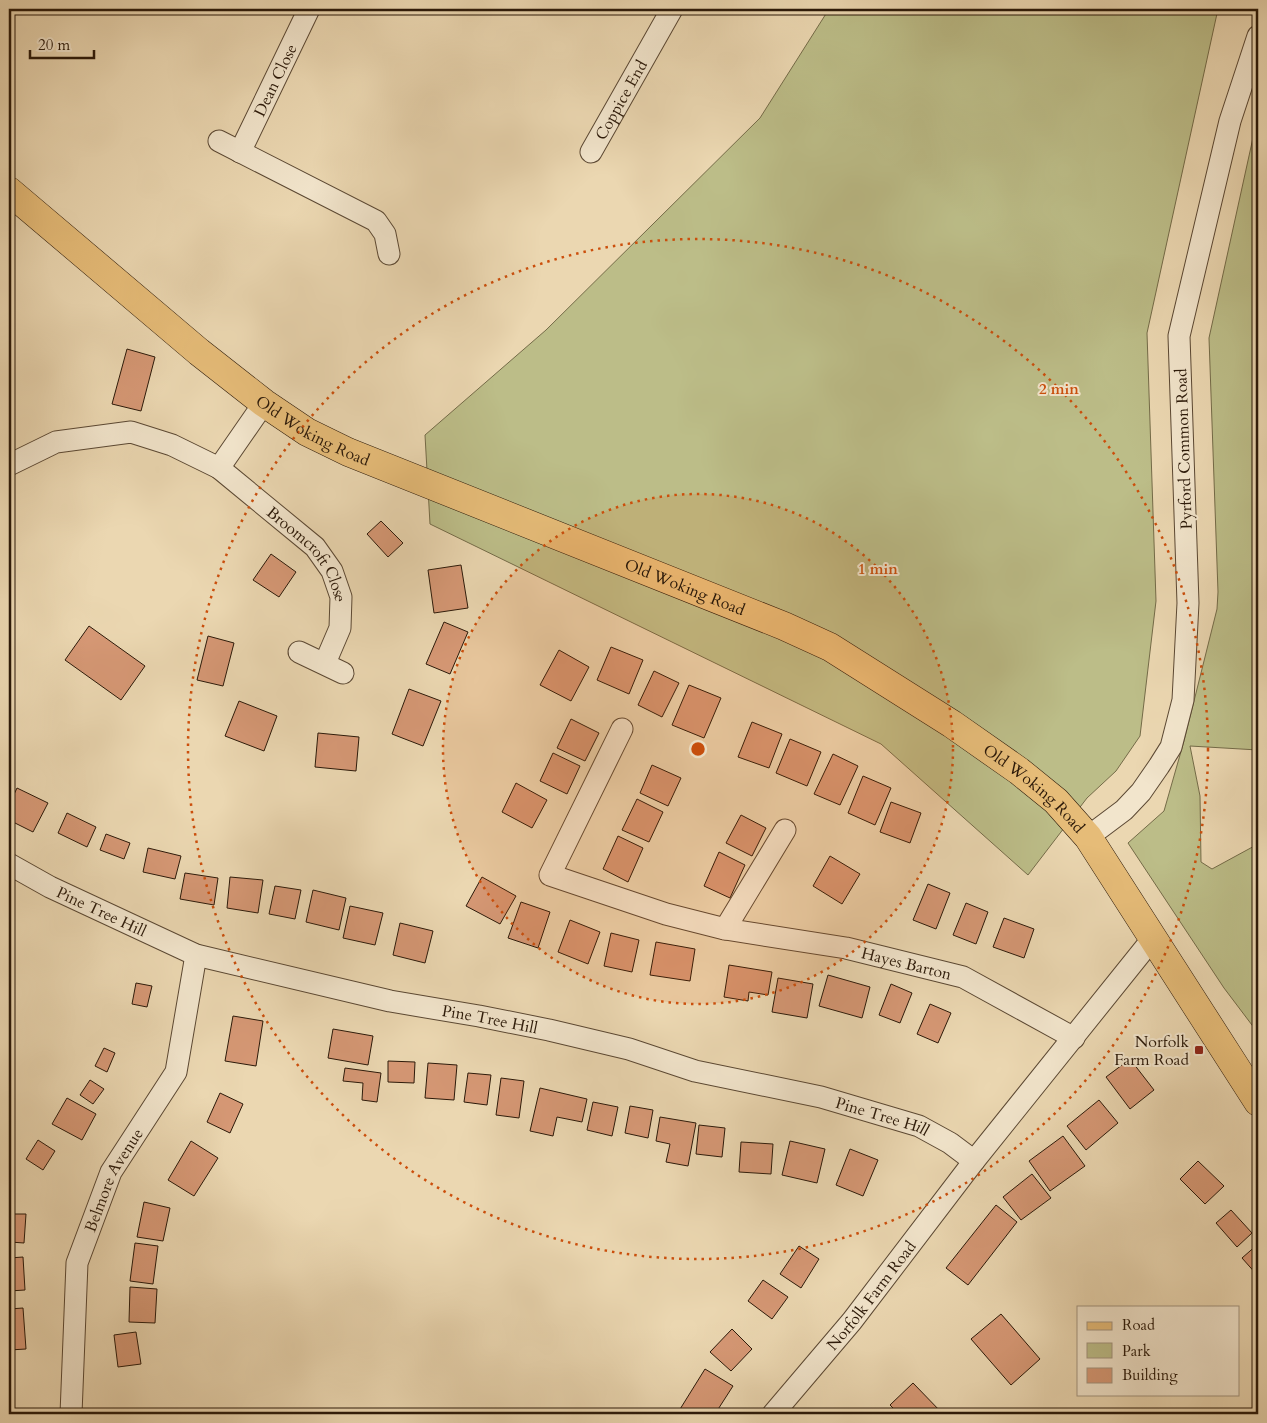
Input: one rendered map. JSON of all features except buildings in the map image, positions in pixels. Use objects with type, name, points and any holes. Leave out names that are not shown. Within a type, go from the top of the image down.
[{"type":"main road","name":"Old Woking Road","points":[[9,191],[199,352],[264,404],[307,432],[348,452],[775,622],[830,647],[952,724],[1019,770],[1056,801],[1088,837],[1258,1102]]},
{"type":"street","name":"Dean Close","points":[[240,152],[309,9]]},
{"type":"street","name":"Coppice End","points":[[591,152],[672,9]]},
{"type":"street","name":"Pyrford Common Road","points":[[1088,837],[1124,810],[1141,792],[1171,747],[1183,700],[1188,603],[1179,336],[1230,121],[1258,36]]},
{"type":"street","points":[[219,141],[376,221],[385,234],[389,254]]},
{"type":"street","points":[[219,468],[264,404]]},
{"type":"street","name":"Broomcroft Close","points":[[9,466],[56,442],[131,432],[172,445],[219,468],[315,547],[332,571],[341,597],[340,628],[334,668],[299,652]]},
{"type":"street","name":"Hayes Barton","points":[[622,728],[550,875],[666,914],[725,929],[846,948],[963,978],[1074,1038]]},
{"type":"street","points":[[725,929],[785,830]]},
{"type":"street","name":"Pine Tree Hill","points":[[9,864],[50,887],[196,956],[390,1001],[549,1030],[629,1049],[695,1070],[821,1097],[919,1126],[950,1143],[974,1161]]},
{"type":"street","name":"Norfolk Farm Road","points":[[773,1414],[852,1321],[974,1161],[1153,938]]},
{"type":"street","name":"Belmore Avenue","points":[[71,1414],[77,1263],[111,1172],[176,1072],[196,956]]},
{"type":"green space","points":[[829,9],[1218,9],[1147,333],[1156,601],[1140,736],[1116,771],[1087,798],[1028,875],[881,744],[430,524],[425,435],[546,330],[760,118]]},
{"type":"green space","points":[[1258,115],[1258,750],[1190,746],[1200,796],[1201,862],[1212,869],[1258,844],[1258,1033],[1224,988],[1128,843],[1164,811],[1184,741],[1217,609],[1218,592],[1209,338]]},
{"type":"place","name":"Norfolk Farm Road","points":[[1199,1050]]}]
